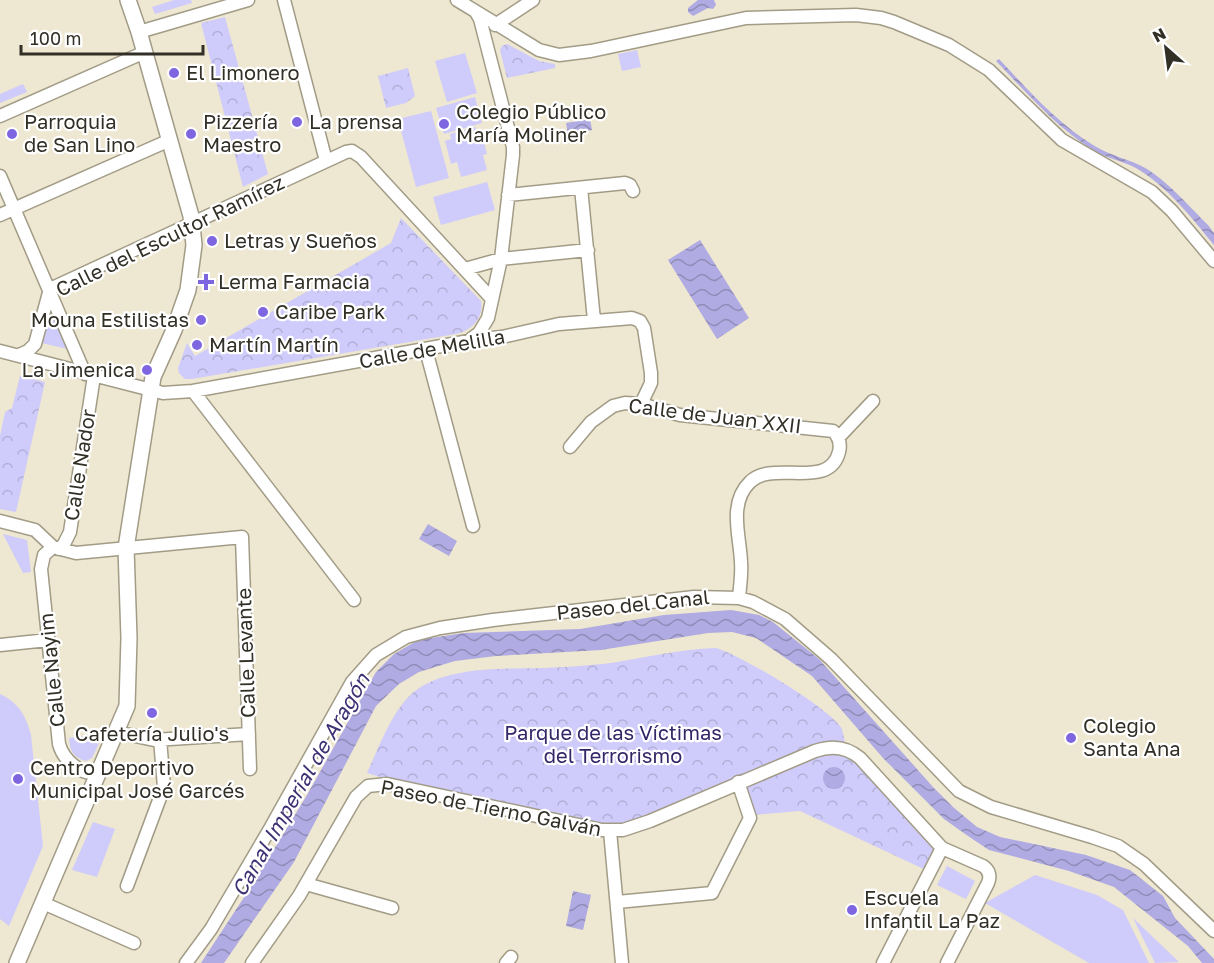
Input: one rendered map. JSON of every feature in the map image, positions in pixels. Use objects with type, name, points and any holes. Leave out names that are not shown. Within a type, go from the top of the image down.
[{"type":"main road","points":[[17,963],[126,712],[129,638],[126,548],[150,390],[153,377],[174,330],[188,290],[194,245],[192,224],[170,140],[128,0]]},
{"type":"street","points":[[139,32],[248,0]]},
{"type":"street","points":[[284,0],[326,161]]},
{"type":"street","points":[[457,0],[539,50],[559,55],[591,51],[740,18],[819,14],[881,18],[949,45],[989,70],[1062,140],[1152,192],[1172,211],[1214,261]]},
{"type":"street","points":[[495,25],[533,0]]},
{"type":"street","points":[[468,341],[480,333],[486,324],[492,299],[501,259],[513,147],[476,12]]},
{"type":"street","points":[[486,46],[494,37],[509,33]]},
{"type":"street","points":[[0,116],[145,52]]},
{"type":"street","points":[[0,215],[170,140]]},
{"type":"street","name":"Calle del Escultor Ramírez","points":[[20,355],[36,344],[50,289],[346,152],[357,153],[465,269]]},
{"type":"street","points":[[0,176],[89,375]]},
{"type":"street","points":[[508,195],[625,183],[630,185],[633,191]]},
{"type":"street","points":[[582,188],[594,320]]},
{"type":"street","points":[[492,299],[465,269],[501,259],[588,250]]},
{"type":"street","name":"Calle de Melilla","points":[[0,351],[163,393],[193,391],[468,341],[502,337],[559,324],[632,318],[642,323],[646,332],[651,378],[641,404]]},
{"type":"street","points":[[426,350],[473,526]]},
{"type":"street","name":"Calle Nador","points":[[56,548],[64,544],[70,532],[89,375]]},
{"type":"street","points":[[193,391],[354,600]]},
{"type":"street","points":[[739,598],[741,562],[737,514],[749,482],[762,475],[822,471],[830,466],[838,455],[838,438],[873,401]]},
{"type":"street","name":"Calle de Juan XXII","points":[[570,447],[582,431],[607,410],[625,403],[641,404],[680,415],[740,423],[826,429],[833,431],[838,438]]},
{"type":"street","points":[[0,520],[35,530],[56,548],[76,553],[126,548]]},
{"type":"street","name":"Calle Levante","points":[[126,548],[242,537],[250,769]]},
{"type":"street","name":"Calle Nayim","points":[[56,548],[46,551],[42,562],[61,752],[74,766],[92,773],[99,771]]},
{"type":"street","name":"Paseo del Canal","points":[[186,963],[211,929],[352,682],[363,668],[388,647],[421,632],[493,620],[694,597],[739,598],[771,610],[814,643],[967,797],[991,807],[1118,846],[1144,864],[1214,931]]},
{"type":"street","points":[[0,645],[48,640]]},
{"type":"street","points":[[116,735],[121,733],[160,739],[249,734]]},
{"type":"street","points":[[127,886],[163,794],[164,777],[160,739]]},
{"type":"street","name":"Paseo de Tierno Galván","points":[[252,963],[306,884],[356,796],[362,790],[375,784],[395,785],[610,831],[636,827],[738,782],[820,749],[834,747],[849,750],[860,758],[942,848],[983,866],[989,873],[988,883],[947,963]]},
{"type":"street","points":[[617,902],[712,893],[750,818],[738,782]]},
{"type":"street","points":[[610,831],[622,963]]},
{"type":"street","points":[[884,963],[942,848]]},
{"type":"street","points":[[306,884],[392,908]]},
{"type":"street","points":[[43,903],[134,943]]},
{"type":"green space","points":[[174,0],[191,0],[192,3],[155,14],[152,7]]},
{"type":"green space","points":[[225,17],[268,174],[243,187],[201,23]]},
{"type":"green space","points":[[507,44],[539,61],[555,64],[555,68],[507,78],[500,50]]},
{"type":"green space","points":[[637,50],[641,67],[622,71],[618,54]]},
{"type":"green space","points":[[465,53],[477,93],[447,102],[435,61]]},
{"type":"green space","points":[[408,68],[415,96],[406,103],[386,108],[378,76]]},
{"type":"green space","points":[[23,84],[27,92],[0,103],[0,94]]},
{"type":"green space","points":[[475,97],[482,123],[444,134],[436,108]]},
{"type":"green space","points":[[431,111],[449,178],[416,187],[398,119]]},
{"type":"green space","points":[[475,127],[477,132],[481,131],[487,154],[483,155],[487,170],[461,177],[457,162],[451,164],[445,141],[451,139],[450,134]]},
{"type":"green space","points":[[487,182],[495,210],[441,225],[433,197]]},
{"type":"green space","points":[[401,218],[481,301],[479,318],[467,330],[456,334],[192,379],[185,379],[179,373],[178,368],[187,343],[195,356],[391,243]]},
{"type":"green space","points":[[50,305],[67,349],[42,343]]},
{"type":"green space","points":[[20,376],[45,382],[16,512],[0,509],[0,436],[5,412],[12,408]]},
{"type":"green space","points":[[3,534],[27,540],[31,572],[23,573]]},
{"type":"green space","name":"Parque de las Víctimas del Terrorismo","points":[[716,648],[763,671],[821,709],[842,729],[845,743],[833,741],[823,744],[638,821],[622,825],[602,825],[390,780],[367,773],[387,729],[407,698],[428,683],[444,677],[495,669],[603,664],[673,652]]},
{"type":"green space","name":"Centro Deportivo Municipal José Garcés","points":[[0,694],[21,711],[31,735],[43,846],[9,926],[0,919]]},
{"type":"green space","points":[[95,735],[102,737],[92,758],[86,761],[78,758],[71,750],[69,738]]},
{"type":"green space","points":[[841,748],[942,848],[930,872],[800,811],[752,815],[742,780]]},
{"type":"green space","points":[[93,822],[115,829],[97,877],[72,870]]},
{"type":"green space","points":[[947,866],[975,881],[966,899],[937,885]]},
{"type":"green space","points":[[1035,875],[1097,895],[1123,910],[1149,963],[1089,963],[985,903]]},
{"type":"green space","points":[[1133,918],[1179,962],[1155,963]]},
{"type":"water","points":[[698,0],[714,0],[716,5],[713,9],[708,8],[693,16],[688,12],[688,8]]},
{"type":"water","points":[[999,59],[1067,127],[1100,149],[1147,169],[1163,180],[1208,225],[1214,233],[1214,245],[1178,203],[1148,176],[1130,165],[1095,151],[1064,129],[996,61]]},
{"type":"water","points":[[590,119],[592,130],[568,134],[566,123]]},
{"type":"water","points":[[700,240],[749,318],[717,339],[668,260]]},
{"type":"water","points":[[428,524],[457,541],[449,556],[419,539]]},
{"type":"water","name":"Canal Imperial de Aragón","points":[[731,610],[759,615],[773,622],[819,659],[933,787],[977,827],[1000,837],[1086,855],[1130,870],[1163,896],[1175,918],[1214,959],[1214,963],[1202,963],[1188,946],[1114,887],[1069,871],[989,850],[968,836],[944,819],[883,758],[812,676],[756,638],[732,632],[708,633],[601,650],[496,656],[455,661],[419,672],[399,684],[376,706],[294,862],[224,963],[201,963],[307,795],[376,672],[394,654],[418,640],[463,633],[580,629],[664,615]]},
{"type":"water","points":[[834,767],[842,770],[845,778],[842,786],[834,789],[826,786],[823,778],[826,770]]},
{"type":"water","points":[[573,891],[591,895],[583,930],[566,926]]},
{"type":"place","name":"El Limonero","points":[[174,73]]},
{"type":"place","name":"La prensa","points":[[297,122]]},
{"type":"place","name":"Colegio Público María Moliner","points":[[444,124]]},
{"type":"place","name":"Parroquia de San Lino","points":[[12,134]]},
{"type":"place","name":"Pizzería Maestro","points":[[191,134]]},
{"type":"place","name":"Letras y Sueños","points":[[212,241]]},
{"type":"place","name":"Lerma Farmacia","points":[[206,282]]},
{"type":"place","name":"Caribe Park","points":[[263,312]]},
{"type":"place","name":"Mouna Estilistas","points":[[201,320]]},
{"type":"place","name":"Martín Martín","points":[[197,345]]},
{"type":"place","name":"La Jimenica","points":[[147,370]]},
{"type":"place","name":"Cafetería Julio's","points":[[152,713]]},
{"type":"place","name":"Colegio Santa Ana","points":[[1071,738]]},
{"type":"place","name":"Centro Deportivo Municipal José Garcés","points":[[18,779]]},
{"type":"place","name":"Escuela Infantil La Paz","points":[[852,910]]}]
